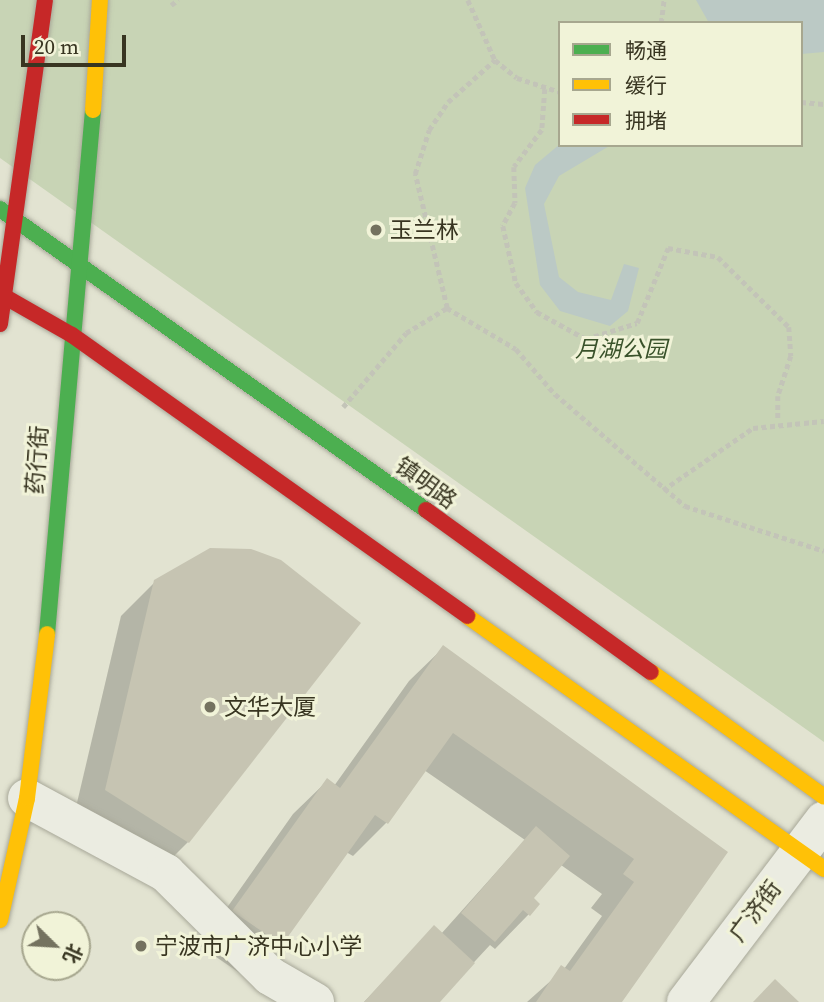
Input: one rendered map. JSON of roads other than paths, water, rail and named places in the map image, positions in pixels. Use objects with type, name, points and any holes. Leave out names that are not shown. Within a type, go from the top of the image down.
[{"type":"main road","points":[[0,324],[6,213],[45,0]]},
{"type":"main road","name":"药行街","points":[[0,920],[27,799],[72,335],[84,263],[100,0]]},
{"type":"main road","name":"镇明路","points":[[6,213],[84,263],[824,797]]},
{"type":"main road","points":[[1,294],[72,335],[812,861]]},
{"type":"street","points":[[27,799],[166,873],[270,976],[315,1002]]},
{"type":"street","name":"广济街","points":[[686,1002],[812,861],[824,820]]},
{"type":"place","name":"玉兰林","points":[[376,230]]},
{"type":"place","name":"文华大厦","points":[[210,707]]},
{"type":"place","name":"宁波市广济中心小学","points":[[141,946]]},
{"type":"park label","name":"月湖公园","points":[[621,349]]}]
